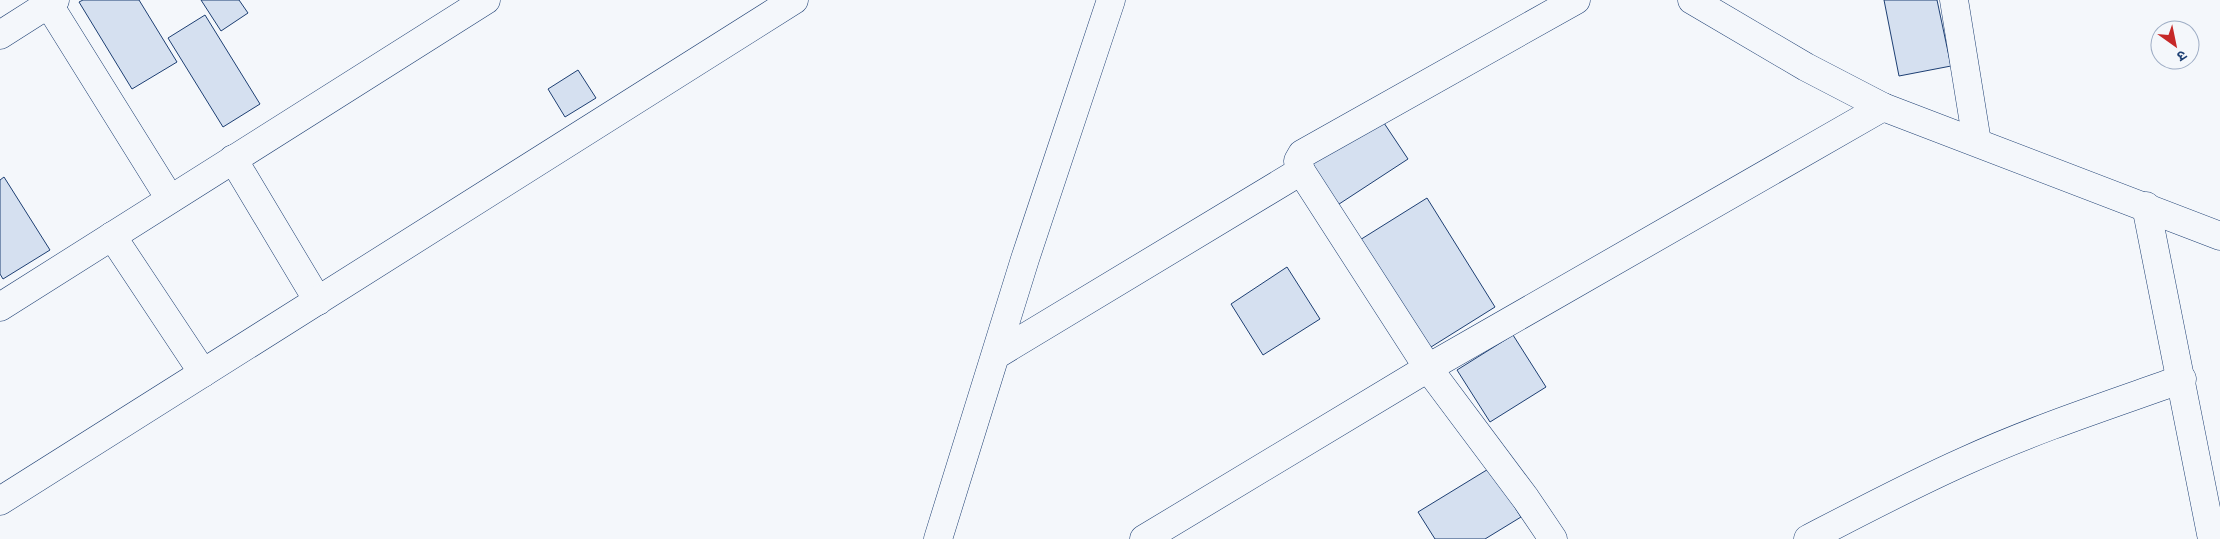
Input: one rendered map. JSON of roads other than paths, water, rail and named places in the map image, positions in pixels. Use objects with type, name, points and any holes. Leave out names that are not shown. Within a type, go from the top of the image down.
[{"type":"street","points":[[0,306],[486,0]]},
{"type":"street","points":[[0,501],[794,0]]},
{"type":"street","points":[[938,539],[1111,0]]},
{"type":"street","points":[[1553,539],[1526,499],[1428,368],[1301,171],[1298,161],[1302,154],[1576,0]]},
{"type":"street","points":[[1692,0],[1798,62],[1883,107],[2146,206],[2220,236]]},
{"type":"street","points":[[1954,0],[1977,142]]},
{"type":"street","points":[[0,35],[50,1],[170,200]]},
{"type":"street","points":[[1144,539],[1428,368],[1883,107]]},
{"type":"street","points":[[234,159],[318,301]]},
{"type":"street","points":[[996,355],[1301,171]]},
{"type":"street","points":[[2146,206],[2182,379],[2212,539]]},
{"type":"street","points":[[112,236],[203,373]]},
{"type":"street","points":[[1808,539],[1887,497],[1966,460],[2039,431],[2182,379]]}]
